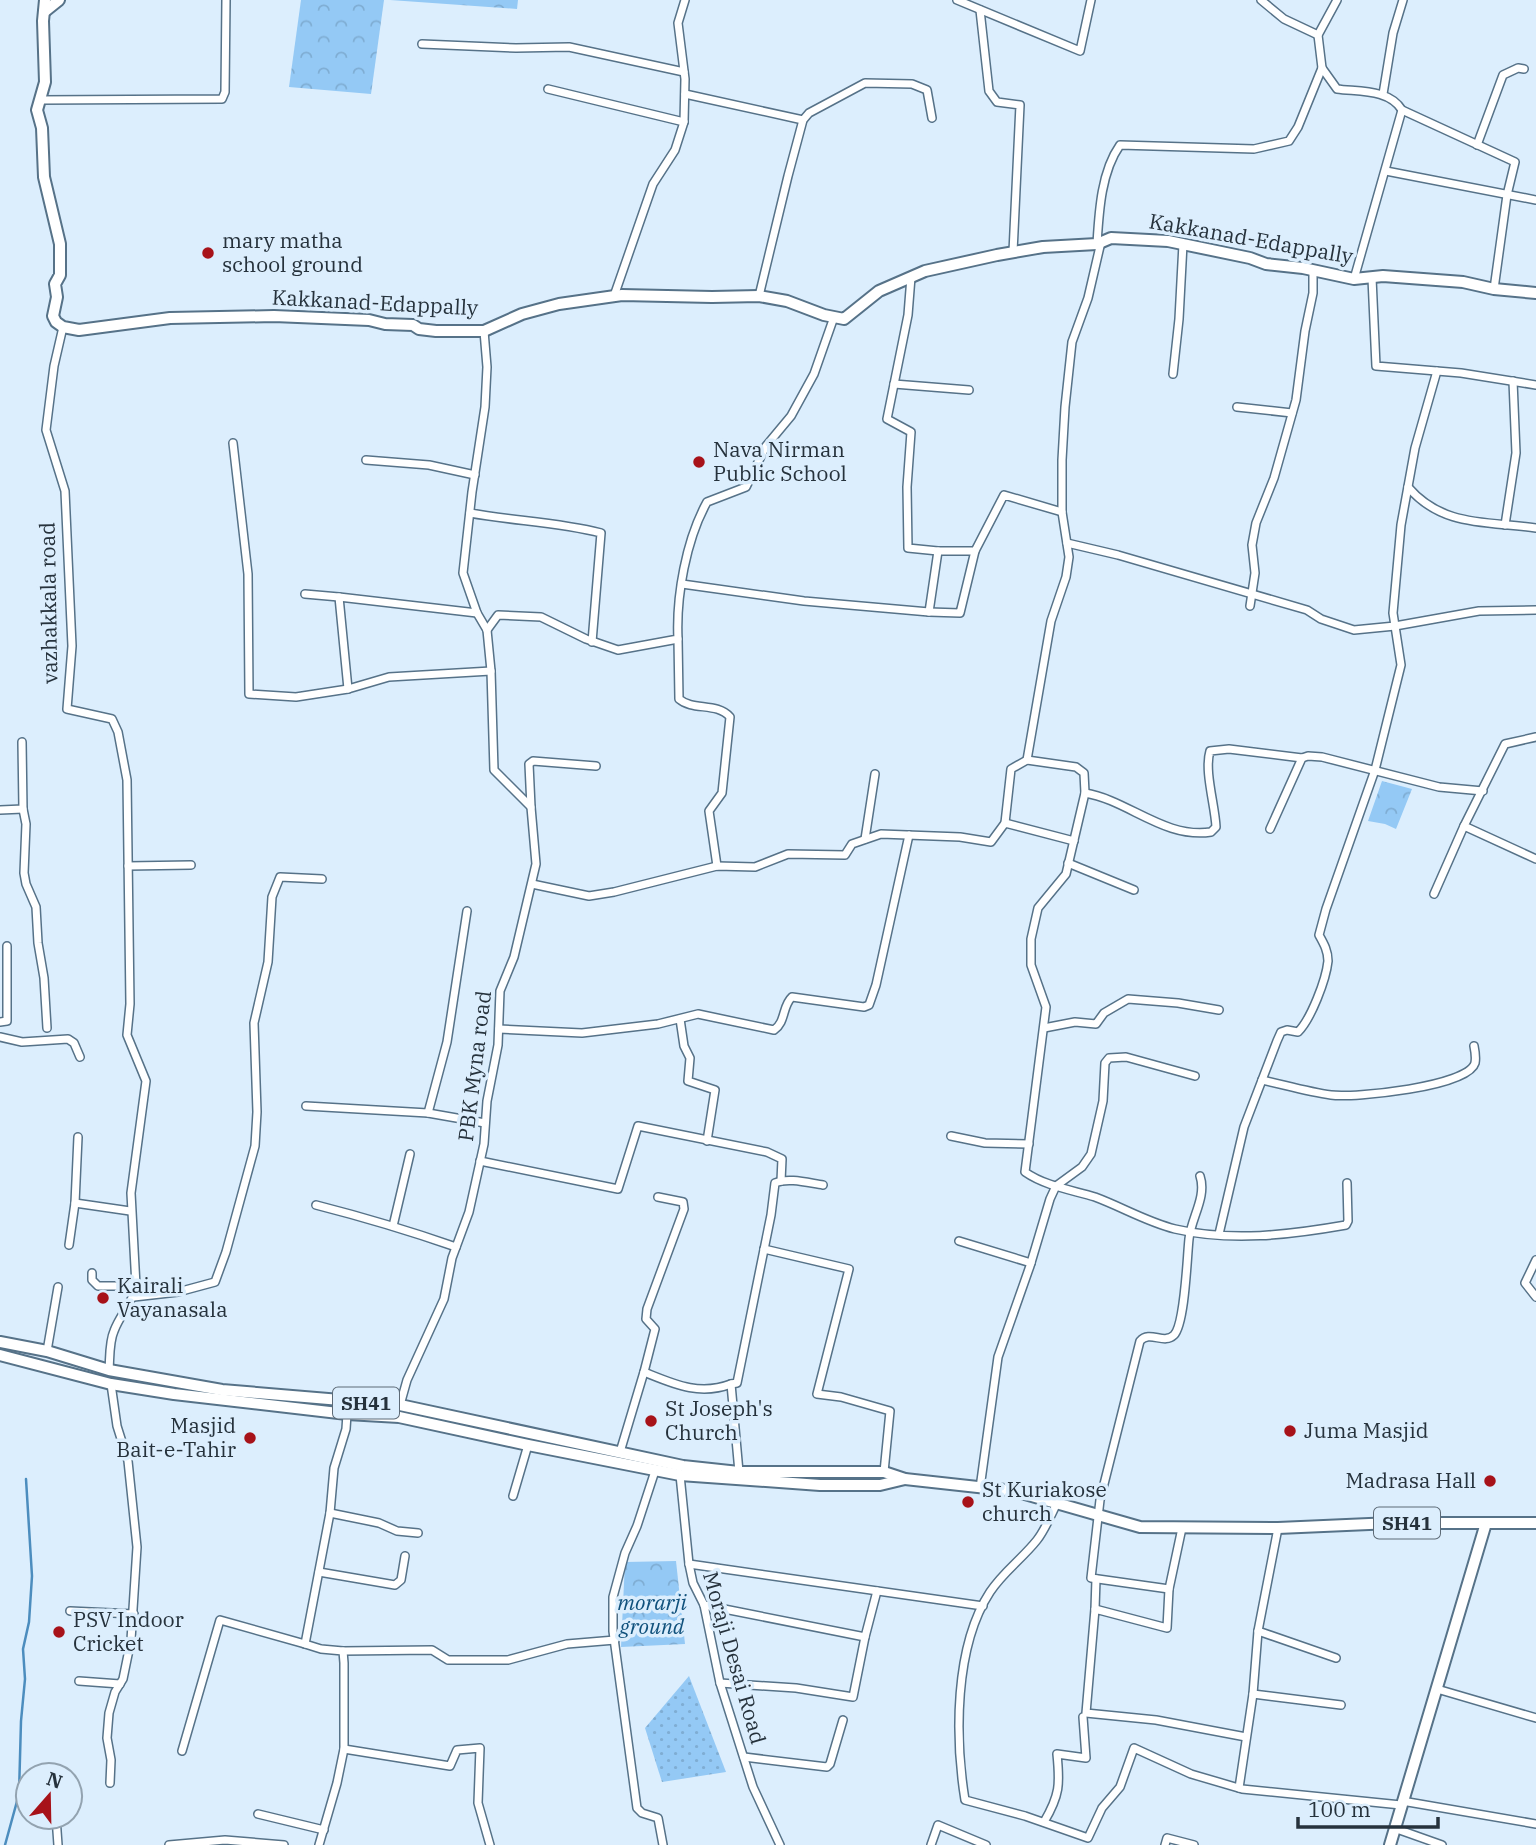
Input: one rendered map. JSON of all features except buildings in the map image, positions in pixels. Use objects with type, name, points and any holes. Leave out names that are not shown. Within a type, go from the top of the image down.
[{"type":"main road","points":[[59,0],[45,6],[45,82],[37,110],[42,128],[44,177],[61,256],[60,275],[55,284],[57,297],[53,316],[63,327]]},
{"type":"main road","name":"Kakkanad-Edappally","points":[[63,327],[79,330],[170,318],[274,316],[369,320],[385,324],[413,325],[419,329],[436,331],[484,331],[522,314],[559,304],[614,296],[759,296],[787,301],[844,319],[879,290],[949,264],[1043,247],[1099,243],[1111,238],[1183,244],[1266,264],[1354,279],[1383,276],[1463,282],[1494,289],[1536,293]]},
{"type":"main road","name":"SH41","points":[[0,1342],[109,1370],[222,1391],[400,1405],[620,1452]]},
{"type":"main road","points":[[0,1355],[111,1384],[174,1394],[347,1414],[399,1416],[680,1475],[825,1485],[880,1485],[905,1479]]},
{"type":"main road","points":[[620,1452],[682,1466],[739,1472],[884,1472],[905,1479],[1014,1491],[1140,1527],[1278,1528]]},
{"type":"main road","points":[[825,1472],[825,1485]]},
{"type":"main road","points":[[1390,1845],[1486,1523]]},
{"type":"main road","name":"SH41","points":[[1278,1528],[1536,1523]]},
{"type":"street","points":[[40,100],[222,99],[225,92],[226,0]]},
{"type":"street","points":[[614,296],[653,184],[675,150],[684,122],[684,72],[678,23],[685,0]]},
{"type":"street","points":[[957,0],[1080,51],[1091,0]]},
{"type":"street","points":[[1261,0],[1284,19],[1318,35]]},
{"type":"street","points":[[1337,0],[1318,35],[1322,68],[1337,89],[1382,94],[1399,104],[1402,110],[1515,162],[1507,195],[1494,289]]},
{"type":"street","points":[[1382,94],[1393,33],[1403,0]]},
{"type":"street","points":[[980,10],[989,91],[997,102],[1020,105],[1013,253]]},
{"type":"street","points":[[422,44],[569,47],[684,72]]},
{"type":"street","points":[[1027,760],[1051,621],[1066,577],[1069,557],[1062,512],[1065,407],[1072,342],[1088,298],[1099,243],[1100,203],[1112,155],[1120,145],[1254,149],[1289,141],[1298,127],[1322,68]]},
{"type":"street","points":[[1478,145],[1503,75],[1518,68],[1524,69]]},
{"type":"street","points":[[759,296],[803,120],[810,113],[865,83],[912,84],[927,90],[932,118]]},
{"type":"street","points":[[548,89],[684,122]]},
{"type":"street","points":[[685,94],[803,120]]},
{"type":"street","points":[[1354,279],[1402,110]]},
{"type":"street","points":[[1386,171],[1536,200]]},
{"type":"street","points":[[1173,374],[1183,244]]},
{"type":"street","points":[[1250,606],[1255,573],[1252,545],[1256,523],[1274,478],[1292,413],[1313,293],[1313,271]]},
{"type":"street","points":[[911,277],[908,315],[887,419],[911,432],[906,487],[908,548],[975,551]]},
{"type":"street","points":[[1372,278],[1376,366],[1437,371],[1536,385]]},
{"type":"street","points":[[717,866],[709,811],[722,793],[730,718],[722,710],[685,704],[678,699],[677,612],[682,584],[696,522],[708,502],[746,487],[766,446],[791,416],[814,374],[834,317]]},
{"type":"street","name":"vazhakkala road","points":[[63,327],[54,366],[46,430],[65,491],[72,646],[67,709],[112,719],[118,732],[127,780],[130,1004],[127,1035],[146,1082],[131,1193],[136,1286],[134,1297]]},
{"type":"street","points":[[484,331],[486,393],[463,573],[477,613],[487,629],[494,770],[531,807]]},
{"type":"street","points":[[1219,1234],[1236,1154],[1281,1032],[1298,1032],[1305,1024],[1324,977],[1328,960],[1326,947],[1319,935],[1375,770],[1401,665],[1393,613],[1400,538],[1415,448],[1437,371]]},
{"type":"street","points":[[1505,525],[1516,453],[1513,382]]},
{"type":"street","points":[[894,384],[969,390]]},
{"type":"street","points":[[1237,407],[1292,413]]},
{"type":"street","points":[[233,443],[248,574],[249,694],[296,697],[348,689],[389,677],[491,671]]},
{"type":"street","points":[[366,460],[429,465],[475,475]]},
{"type":"street","points":[[1408,487],[1420,501],[1457,518],[1470,522],[1536,528]]},
{"type":"street","points":[[682,584],[804,601],[960,613],[975,551],[1004,495],[1062,512]]},
{"type":"street","points":[[470,513],[576,527],[601,533],[592,642]]},
{"type":"street","points":[[1067,543],[1118,555],[1307,610],[1321,619],[1354,630],[1395,626],[1479,611],[1536,610]]},
{"type":"street","points":[[929,612],[939,551]]},
{"type":"street","points":[[306,594],[477,613]]},
{"type":"street","points":[[339,597],[348,689]]},
{"type":"street","points":[[487,629],[498,615],[541,617],[592,642],[618,650],[678,639]]},
{"type":"street","points":[[1434,894],[1464,826],[1506,744],[1536,737]]},
{"type":"street","points":[[22,742],[25,782],[23,809],[26,824],[24,873],[36,907],[47,1028]]},
{"type":"street","points":[[1084,793],[1168,827],[1211,832],[1216,827],[1216,816],[1208,761],[1210,751],[1229,749],[1302,758],[1322,757],[1439,787],[1483,791]]},
{"type":"street","points":[[1270,829],[1302,758]]},
{"type":"street","points":[[532,884],[589,896],[717,866],[755,867],[788,854],[845,855],[852,844],[881,834],[991,842],[1005,823],[1011,769],[1027,760],[1076,767],[1084,773],[1084,793],[1066,874],[1038,908],[1031,939],[1031,965],[1046,1007],[1025,1172],[1056,1186],[1123,1207],[1164,1225],[1219,1234],[1253,1236],[1289,1235],[1346,1225],[1347,1183]]},
{"type":"street","name":"PBK Myna road","points":[[400,1405],[407,1380],[444,1299],[456,1247],[469,1212],[480,1161],[499,1029],[500,991],[514,957],[536,863],[529,764],[533,761],[596,766]]},
{"type":"street","points":[[865,839],[876,774]]},
{"type":"street","points":[[0,810],[23,809]]},
{"type":"street","points":[[1005,823],[1074,841]]},
{"type":"street","points":[[1464,826],[1536,859]]},
{"type":"street","points":[[499,1029],[582,1033],[658,1024],[698,1014],[774,1030],[782,1024],[787,1002],[792,997],[864,1007],[869,1005],[879,973],[909,835]]},
{"type":"street","points":[[1068,863],[1134,890]]},
{"type":"street","points":[[128,866],[191,865]]},
{"type":"street","points":[[109,1370],[112,1334],[121,1314],[134,1297],[178,1292],[215,1282],[255,1146],[257,1112],[254,1023],[268,962],[272,897],[280,877],[322,879]]},
{"type":"street","points":[[428,1113],[447,1042],[467,911]]},
{"type":"street","points":[[0,1023],[8,1021],[7,946]]},
{"type":"street","points":[[1044,1028],[1075,1022],[1096,1024],[1104,1013],[1128,999],[1219,1010]]},
{"type":"street","points":[[680,1018],[684,1045],[690,1058],[688,1081],[715,1090],[707,1141]]},
{"type":"street","points":[[0,1037],[22,1042],[68,1039],[74,1043],[80,1057]]},
{"type":"street","points":[[1262,1080],[1329,1095],[1354,1097],[1437,1085],[1471,1069],[1475,1062],[1475,1046]]},
{"type":"street","points":[[980,1488],[998,1357],[1031,1262],[1049,1199],[1056,1186],[1082,1167],[1091,1154],[1103,1101],[1105,1063],[1109,1058],[1126,1057],[1195,1076]]},
{"type":"street","points":[[306,1106],[428,1113],[485,1122]]},
{"type":"street","points":[[480,1161],[618,1189],[638,1126],[767,1152],[782,1159],[781,1181]]},
{"type":"street","points":[[951,1136],[985,1143],[1029,1144]]},
{"type":"street","points":[[69,1245],[75,1203],[78,1137]]},
{"type":"street","points":[[393,1226],[410,1154]]},
{"type":"street","points":[[1169,1590],[1091,1578],[1100,1500],[1140,1341],[1149,1336],[1166,1339],[1173,1336],[1178,1329],[1183,1306],[1190,1230],[1203,1186],[1200,1176]]},
{"type":"street","points":[[644,1372],[695,1389],[715,1390],[737,1383],[775,1184],[781,1181],[823,1185]]},
{"type":"street","points":[[620,1452],[654,1329],[646,1319],[647,1309],[684,1209],[683,1202],[658,1197]]},
{"type":"street","points":[[75,1203],[130,1211]]},
{"type":"street","points":[[316,1205],[456,1247]]},
{"type":"street","points":[[959,1241],[1031,1262]]},
{"type":"street","points":[[764,1249],[849,1269],[817,1394],[841,1397],[890,1411],[884,1472]]},
{"type":"street","points":[[1536,1259],[1525,1283],[1536,1297]]},
{"type":"street","points":[[92,1273],[92,1280],[98,1286],[136,1286]]},
{"type":"street","points":[[47,1352],[58,1287]]},
{"type":"street","points":[[110,1783],[111,1760],[107,1738],[109,1713],[120,1684],[131,1640],[137,1547],[128,1461],[117,1426],[111,1384]]},
{"type":"street","points":[[731,1384],[739,1472]]},
{"type":"street","points":[[305,1643],[330,1513],[334,1468],[346,1429],[347,1414]]},
{"type":"street","points":[[513,1496],[527,1445]]},
{"type":"street","points":[[655,1471],[625,1553],[613,1597],[615,1640],[637,1808],[642,1813],[658,1818],[663,1845]]},
{"type":"street","name":"Moraji Desai Road","points":[[680,1475],[689,1564],[693,1583],[704,1605],[720,1683],[753,1787],[780,1845]]},
{"type":"street","points":[[1057,1503],[1038,1539],[1000,1578],[983,1606],[967,1652],[960,1703],[965,1800],[1089,1837],[1102,1808],[1120,1787],[1133,1748],[1191,1774],[1239,1788],[1401,1803],[1536,1824]]},
{"type":"street","points":[[330,1513],[379,1523],[397,1531],[418,1533]]},
{"type":"street","points":[[1095,1609],[1167,1628],[1169,1590],[1182,1528]]},
{"type":"street","points":[[1239,1788],[1253,1694],[1258,1631],[1278,1528]]},
{"type":"street","points":[[319,1572],[395,1585],[401,1580],[405,1556]]},
{"type":"street","points":[[689,1564],[983,1606]]},
{"type":"street","points":[[1096,1578],[1086,1713],[1156,1720],[1246,1737]]},
{"type":"street","points":[[720,1683],[796,1688],[853,1697],[877,1591]]},
{"type":"street","points":[[704,1605],[865,1637]]},
{"type":"street","points":[[70,1611],[134,1614]]},
{"type":"street","points":[[182,1751],[220,1620],[321,1649],[432,1650],[448,1660],[508,1660],[567,1644],[615,1640]]},
{"type":"street","points":[[1258,1631],[1336,1658]]},
{"type":"street","points":[[319,1845],[344,1749],[343,1651]]},
{"type":"street","points":[[79,1681],[120,1684]]},
{"type":"street","points":[[1437,1689],[1536,1718]]},
{"type":"street","points":[[1253,1694],[1341,1705]]},
{"type":"street","points":[[1044,1822],[1055,1803],[1060,1786],[1057,1754],[1086,1758],[1083,1717]]},
{"type":"street","points":[[744,1757],[827,1767],[842,1720]]},
{"type":"street","points":[[344,1749],[450,1766],[457,1750],[480,1748],[478,1803],[490,1845]]},
{"type":"street","points":[[258,1815],[324,1830]]},
{"type":"street","points":[[931,1845],[938,1825],[986,1845]]},
{"type":"street","points":[[1394,1828],[1442,1845]]},
{"type":"street","points":[[1165,1845],[1167,1838],[1194,1845]]},
{"type":"street","points":[[169,1845],[225,1840],[284,1845]]},
{"type":"green space","points":[[301,0],[384,0],[371,94],[289,87]]},
{"type":"green space","points":[[390,0],[518,0],[517,9]]},
{"type":"green space","points":[[1382,781],[1412,789],[1396,829],[1368,821]]},
{"type":"green space","name":"morarji ground","points":[[676,1561],[685,1644],[621,1647],[625,1562]]},
{"type":"green space","points":[[689,1676],[726,1772],[662,1782],[645,1728]]},
{"type":"waterway","points":[[5,1845],[19,1794],[25,1679],[23,1649],[29,1622],[32,1576],[26,1479]]},
{"type":"place","name":"mary matha school ground","points":[[208,253]]},
{"type":"place","name":"Nava Nirman Public School","points":[[699,462]]},
{"type":"place","name":"Kairali Vayanasala","points":[[103,1298]]},
{"type":"place","name":"St Joseph's Church","points":[[651,1421]]},
{"type":"place","name":"Juma Masjid","points":[[1290,1431]]},
{"type":"place","name":"Masjid Bait-e-Tahir","points":[[250,1438]]},
{"type":"place","name":"Madrasa Hall","points":[[1490,1481]]},
{"type":"place","name":"St Kuriakose church","points":[[968,1502]]},
{"type":"place","name":"PSV Indoor Cricket","points":[[59,1632]]}]
